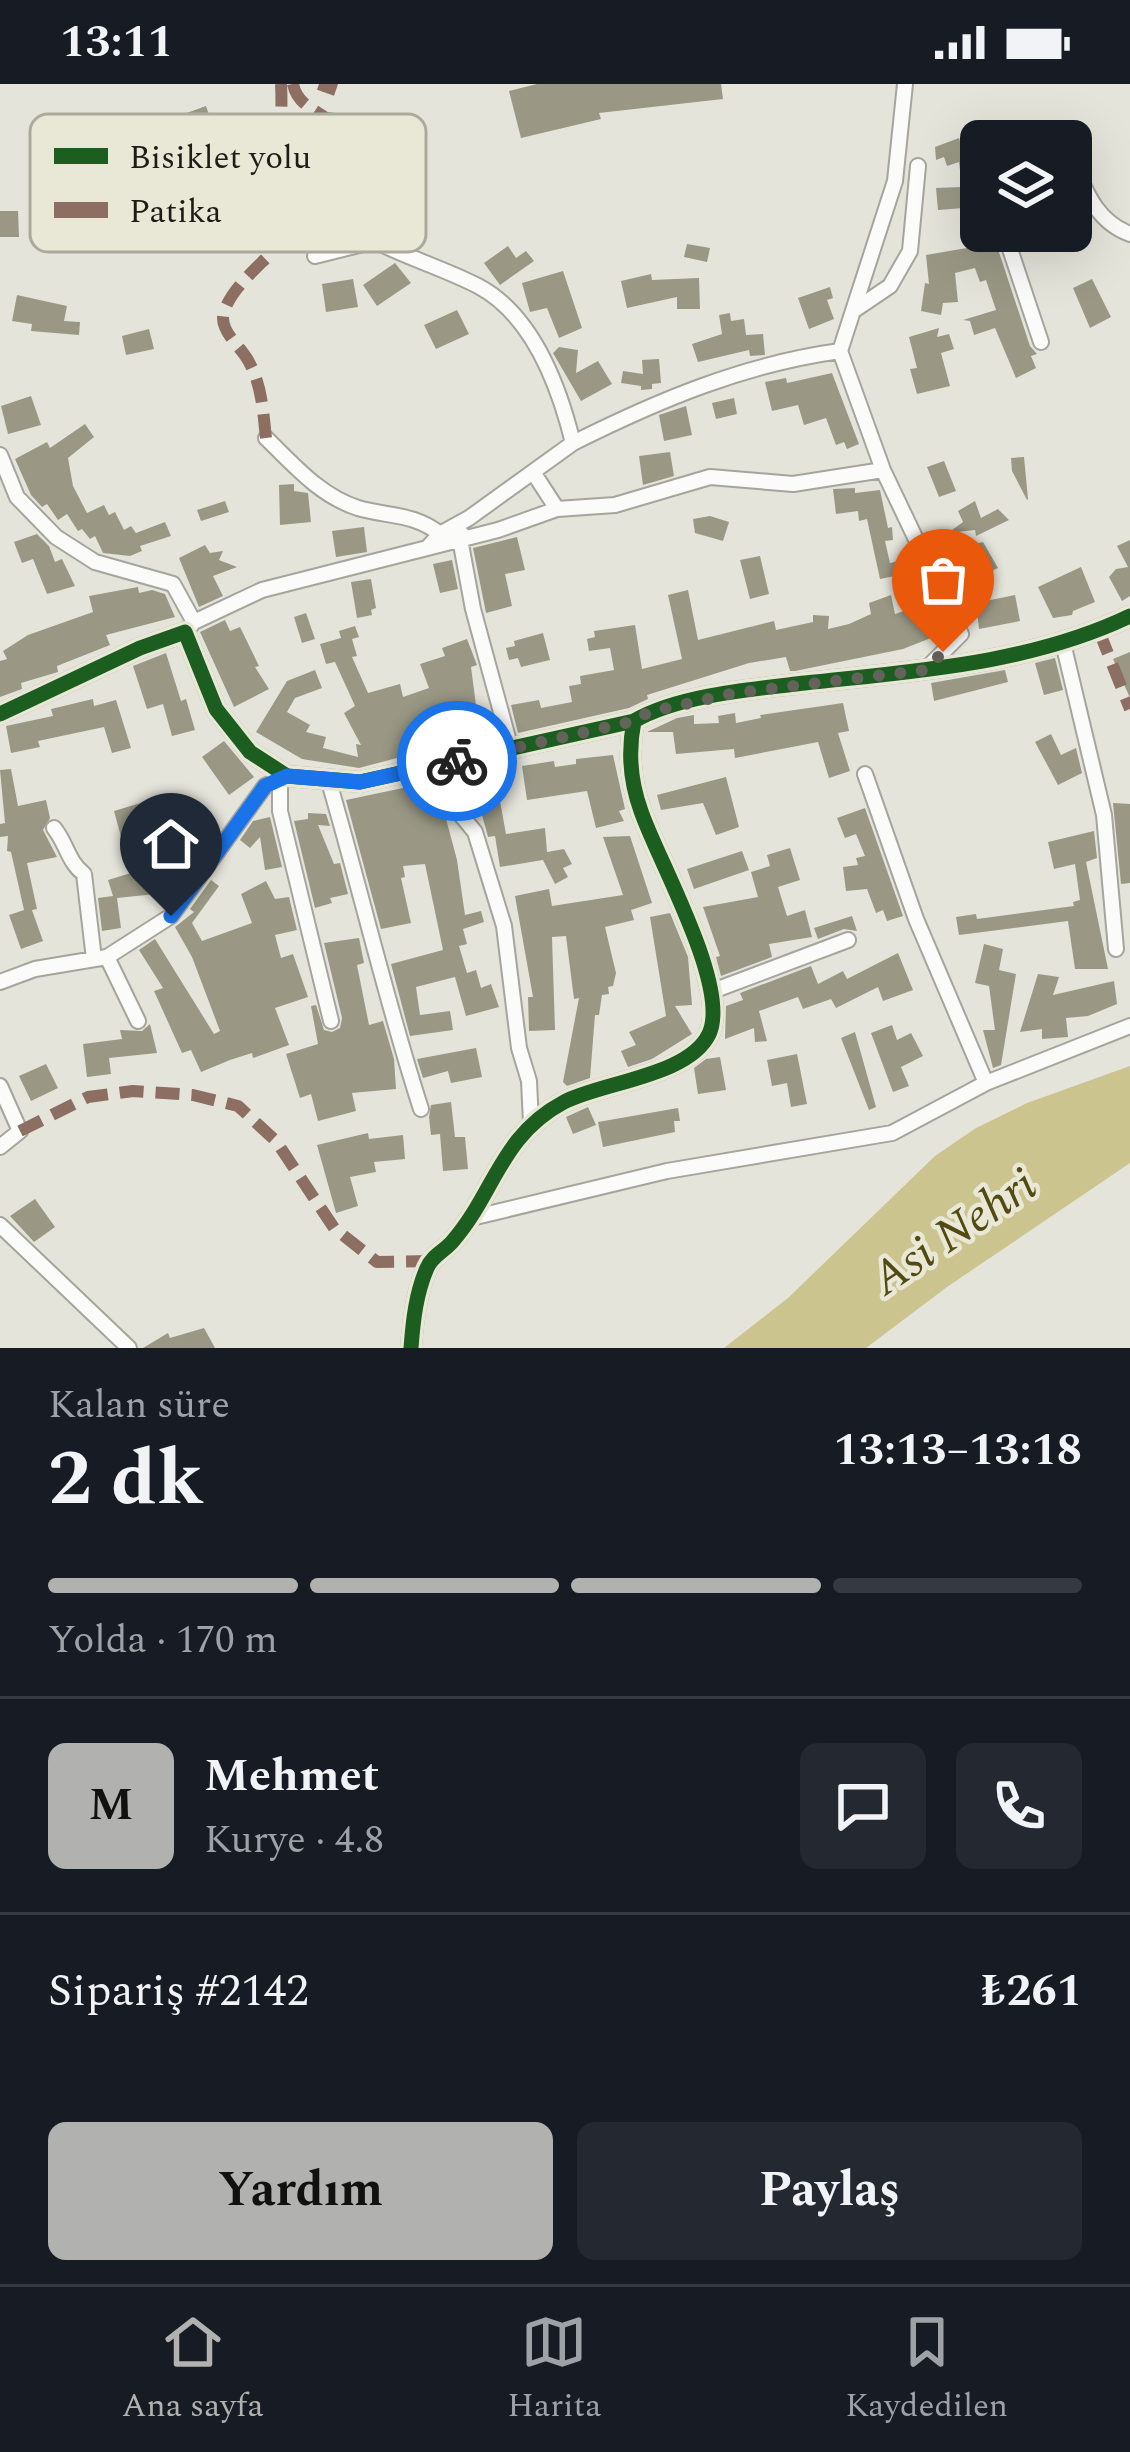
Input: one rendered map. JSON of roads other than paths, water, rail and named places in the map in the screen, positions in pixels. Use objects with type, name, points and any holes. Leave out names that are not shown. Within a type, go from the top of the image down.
[{"type":"street","points":[[905,84],[895,181],[840,351],[883,470],[961,634],[925,670]]},
{"type":"street","points":[[853,311],[890,286],[910,251],[918,166]]},
{"type":"street","points":[[1092,204],[1130,234]]},
{"type":"street","points":[[315,256],[331,252]]},
{"type":"street","points":[[400,252],[497,299],[538,349],[564,406],[573,442]]},
{"type":"street","points":[[1011,252],[1041,342]]},
{"type":"street","points":[[428,547],[573,442],[643,408],[727,375],[840,351]]},
{"type":"street","points":[[266,438],[322,492],[359,508],[424,521],[440,534]]},
{"type":"street","points":[[0,455],[17,497],[56,536],[95,562],[173,584],[216,709],[250,752],[284,777],[360,782],[634,721],[649,712],[735,693],[925,670],[1083,639],[1130,616]]},
{"type":"street","points":[[0,714],[262,590],[557,509],[615,505],[710,477],[793,484],[883,470]]},
{"type":"street","points":[[533,472],[557,509]]},
{"type":"street","points":[[470,518],[460,539],[473,609],[511,748]]},
{"type":"street","points":[[1063,643],[1104,815],[1116,949]]},
{"type":"street","points":[[411,1348],[413,1316],[429,1262],[451,1243],[530,1123],[567,1101],[694,1054],[710,1032],[710,992],[688,920],[641,812],[629,747],[634,721]]},
{"type":"street","points":[[442,764],[456,809],[476,832],[504,926],[519,1048],[529,1081],[530,1123]]},
{"type":"street","points":[[865,774],[916,920],[986,1083]]},
{"type":"street","points":[[0,982],[35,969],[100,958],[171,916],[265,786],[284,777]]},
{"type":"street","points":[[284,777],[284,828],[331,1021]]},
{"type":"street","points":[[329,782],[386,1000],[421,1109]]},
{"type":"street","points":[[54,828],[66,843],[71,864],[84,874],[100,958],[138,1021]]},
{"type":"street","points":[[710,992],[848,940]]},
{"type":"street","points":[[467,1219],[667,1171],[892,1133],[986,1083],[1130,1026]]},
{"type":"street","points":[[0,1086],[20,1131],[0,1147]]},
{"type":"street","points":[[0,1225],[129,1348]]},
{"type":"water","name":"Asi Nehri","points":[[1130,1066],[1130,1163],[866,1348],[724,1348],[788,1298],[935,1156],[976,1128],[1027,1103]]}]
